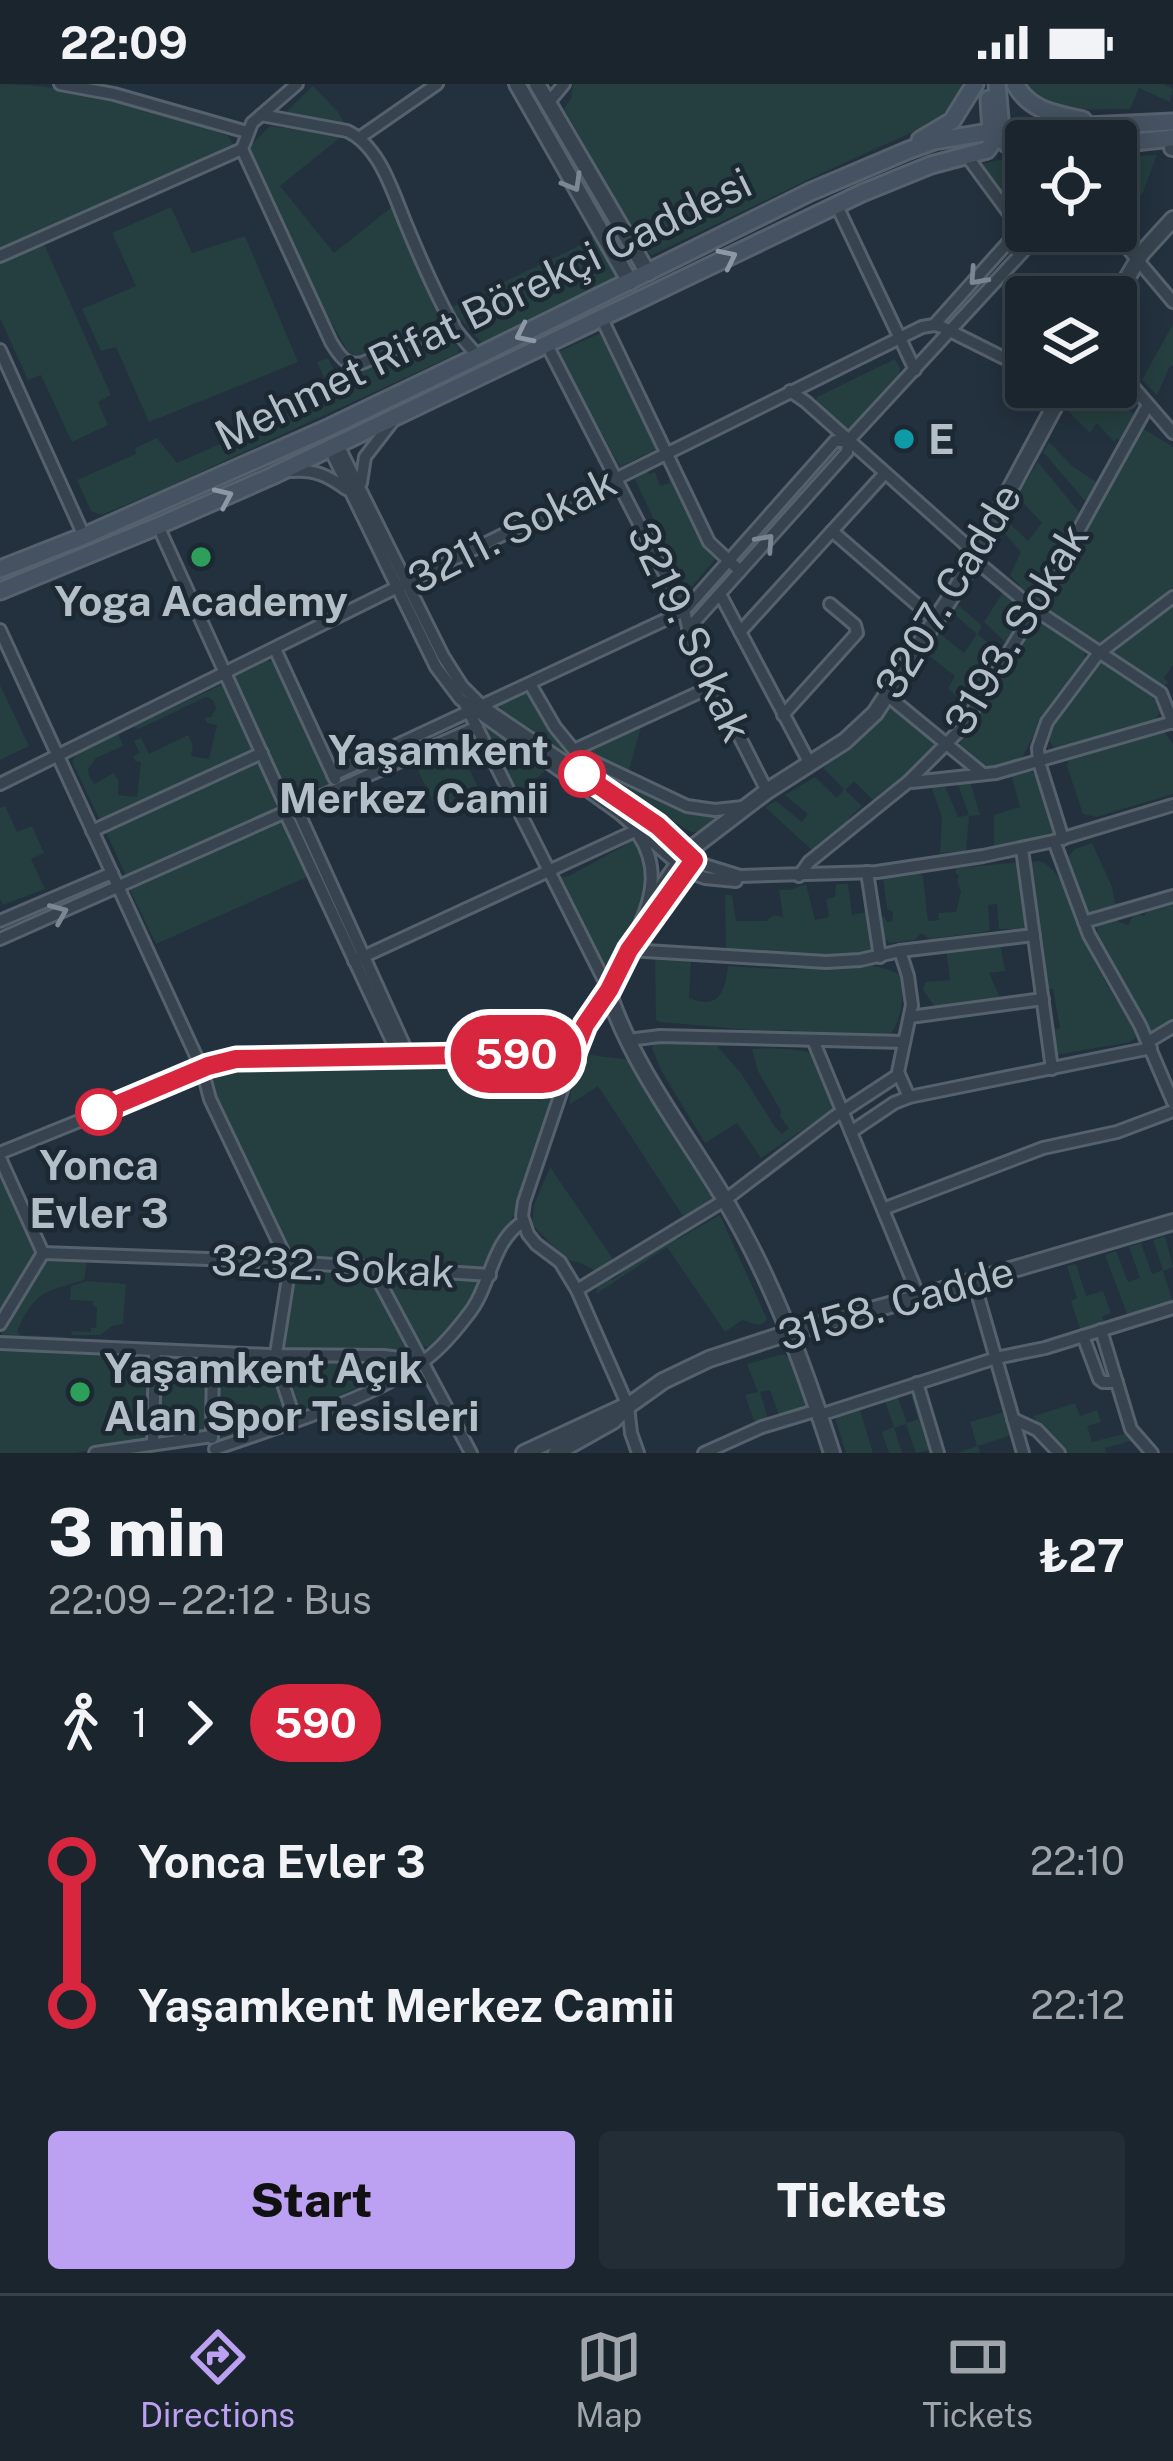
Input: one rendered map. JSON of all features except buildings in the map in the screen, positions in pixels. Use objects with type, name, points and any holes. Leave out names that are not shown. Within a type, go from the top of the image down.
[{"type":"main road","points":[[884,159],[952,121],[976,84]]},
{"type":"main road","points":[[993,84],[994,137]]},
{"type":"main road","points":[[1015,84],[1047,112],[1082,120]]},
{"type":"main road","name":"Mehmet Rifat Börekçi Caddesi","points":[[1137,124],[1173,122]]},
{"type":"main road","name":"Mehmet Rifat Börekçi Caddesi","points":[[0,569],[326,429],[884,159],[934,141],[1005,136]]},
{"type":"main road","name":"Mehmet Rifat Börekçi Caddesi","points":[[994,137],[1005,140]]},
{"type":"main road","name":"Mehmet Rifat Börekçi Caddesi","points":[[0,591],[272,476],[837,206],[903,176],[966,155],[994,137]]},
{"type":"main road","points":[[1137,142],[1173,138]]},
{"type":"main road","points":[[1137,145],[1173,148]]},
{"type":"main road","points":[[648,273],[658,292]]},
{"type":"main road","points":[[629,282],[640,301]]},
{"type":"main road","points":[[326,429],[334,447]]},
{"type":"main road","points":[[84,536],[92,554]]},
{"type":"street","points":[[60,84],[115,89],[247,132]]},
{"type":"street","points":[[297,84],[261,115],[247,132],[242,149],[331,343],[345,361],[362,363],[453,324]]},
{"type":"street","points":[[359,138],[437,84]]},
{"type":"street","points":[[517,84],[629,282]]},
{"type":"street","points":[[536,84],[648,273]]},
{"type":"street","points":[[548,103],[564,84]]},
{"type":"street","points":[[261,115],[346,131],[359,138],[398,200],[453,324],[478,356]]},
{"type":"street","points":[[0,256],[242,149]]},
{"type":"street","points":[[966,155],[1005,208]]},
{"type":"street","points":[[837,206],[915,370]]},
{"type":"street","points":[[1128,276],[1148,245],[1173,219]]},
{"type":"street","points":[[1005,246],[934,325],[1005,360]]},
{"type":"street","points":[[688,629],[847,452],[848,441],[1023,252]]},
{"type":"street","points":[[1130,252],[1173,302]]},
{"type":"street","points":[[602,319],[709,542],[740,571]]},
{"type":"street","name":"3211. Sokak","points":[[0,784],[615,477],[934,325]]},
{"type":"street","name":"3219. Sokak","points":[[547,345],[684,611],[692,643],[766,791]]},
{"type":"street","points":[[0,350],[84,536]]},
{"type":"street","points":[[1137,391],[1173,433]]},
{"type":"street","points":[[790,392],[1034,609],[1164,697],[1173,722],[984,775],[908,782]]},
{"type":"street","name":"3193. Sokak","points":[[799,876],[809,862],[908,782],[962,728],[1148,404]]},
{"type":"street","name":"3207. Cadde","points":[[645,913],[660,885],[746,806],[856,732],[888,696],[974,556],[1052,408]]},
{"type":"street","points":[[358,495],[365,457],[382,431],[404,412]]},
{"type":"street","points":[[0,939],[290,810],[472,708],[684,611],[836,441],[848,441]]},
{"type":"street","points":[[334,447],[403,586],[436,667],[472,708],[705,878],[741,881],[867,872],[1022,849],[1173,805]]},
{"type":"street","points":[[272,476],[298,470],[322,473],[358,495]]},
{"type":"street","points":[[740,632],[884,472]]},
{"type":"street","points":[[158,526],[404,1056]]},
{"type":"street","points":[[832,531],[936,621]]},
{"type":"street","points":[[720,594],[809,764]]},
{"type":"street","points":[[883,1209],[1043,1148],[1135,1127],[1173,1107],[1149,1045],[1084,922],[1058,840],[1038,748],[1047,722],[1098,654],[1173,597]]},
{"type":"street","points":[[784,715],[857,633],[855,625],[830,604]]},
{"type":"street","points":[[0,630],[288,1262],[275,1355],[295,1420]]},
{"type":"street","points":[[275,649],[336,781]]},
{"type":"street","points":[[530,683],[574,750],[687,806],[722,810],[746,806]]},
{"type":"street","points":[[1164,697],[1173,685]]},
{"type":"street","points":[[574,750],[713,686]]},
{"type":"street","points":[[888,696],[984,775]]},
{"type":"street","points":[[472,708],[476,727],[609,990],[628,1040],[725,1200],[791,1332],[832,1453]]},
{"type":"street","points":[[472,708],[658,826],[686,861]]},
{"type":"street","points":[[336,781],[476,727]]},
{"type":"street","points":[[92,831],[262,753]]},
{"type":"street","points":[[610,794],[622,776]]},
{"type":"street","points":[[619,813],[647,849],[652,871],[651,896],[629,950],[817,962],[1034,935]]},
{"type":"street","points":[[359,959],[635,831]]},
{"type":"street","points":[[1022,849],[1052,1069]]},
{"type":"street","name":"3207. Cadde","points":[[95,1453],[214,1446],[362,1394],[424,1361],[473,1310],[504,1242],[523,1222],[524,1202],[585,1025],[686,861]]},
{"type":"street","points":[[867,872],[880,957]]},
{"type":"street","points":[[0,921],[112,873]]},
{"type":"street","points":[[1084,922],[1173,896]]},
{"type":"street","points":[[901,951],[910,982],[910,1017],[898,1075],[909,1097]]},
{"type":"street","points":[[910,1017],[1043,999]]},
{"type":"street","points":[[851,1132],[909,1097],[1149,1045],[1173,1027]]},
{"type":"street","points":[[628,1040],[660,1036],[904,1042]]},
{"type":"street","points":[[813,1040],[919,1297]]},
{"type":"street","points":[[0,1324],[43,1252],[0,1156],[202,1069],[236,1059],[574,1053]]},
{"type":"street","points":[[577,1290],[725,1200],[898,1075]]},
{"type":"street","points":[[523,1222],[531,1239],[560,1262],[577,1290],[628,1406],[628,1453]]},
{"type":"street","name":"3158. Cadde","points":[[556,1453],[613,1421],[663,1381],[694,1365],[791,1332],[1173,1222]]},
{"type":"street","name":"3232. Sokak","points":[[43,1252],[490,1275]]},
{"type":"street","points":[[372,1268],[471,1453]]},
{"type":"street","points":[[974,1282],[1023,1453]]},
{"type":"street","points":[[704,1453],[762,1427],[1172,1311]]},
{"type":"street","points":[[1101,1330],[1131,1430],[1152,1453]]},
{"type":"street","points":[[1083,1336],[1099,1379],[1117,1382]]},
{"type":"street","points":[[0,1343],[424,1361]]},
{"type":"street","points":[[155,1351],[160,1446]]},
{"type":"street","points":[[213,1353],[214,1446]]},
{"type":"street","points":[[917,1384],[936,1453]]},
{"type":"street","name":"3158. Cadde","points":[[524,1453],[628,1406]]},
{"type":"street","points":[[1013,1419],[1037,1430],[1059,1453]]},
{"type":"street","points":[[629,1423],[638,1453]]},
{"type":"green space","points":[[0,84],[111,99],[228,136],[233,144],[231,150],[0,251]]},
{"type":"green space","points":[[573,84],[969,84],[946,117],[652,255],[644,250],[564,109]]},
{"type":"green space","points":[[1018,84],[1163,84],[1173,89],[1170,102],[1139,88],[1130,109],[1051,110]]},
{"type":"green space","points":[[313,86],[338,112],[345,124],[286,112]]},
{"type":"green space","points":[[270,126],[342,136],[280,186],[334,253],[393,206],[441,312],[436,323],[362,359],[348,352],[248,153]]},
{"type":"green space","points":[[1157,155],[1137,199],[1137,156]]},
{"type":"green space","points":[[1005,160],[1005,202],[978,165]]},
{"type":"green space","points":[[171,207],[192,253],[245,236],[298,362],[149,422],[116,347],[101,351],[82,309],[136,286],[112,233]]},
{"type":"green space","points":[[594,234],[616,279],[482,343],[450,308],[589,241]]},
{"type":"green space","points":[[44,244],[111,395],[98,402],[108,425],[72,442],[41,375],[28,380],[0,318],[0,263]]},
{"type":"green space","points":[[1173,324],[1173,366],[1157,395],[1142,380]]},
{"type":"green space","points":[[601,333],[660,447],[620,467],[558,352]]},
{"type":"green space","points":[[445,335],[459,353],[101,515],[91,511],[77,480],[136,454],[135,448],[157,438],[177,463],[319,400],[318,395],[329,388],[317,362],[328,358],[340,381]]},
{"type":"green space","points":[[895,359],[899,375],[849,433],[816,401],[817,397]]},
{"type":"green space","points":[[1127,408],[1137,419],[1122,442],[1117,438],[1114,442],[1097,423],[1090,433],[1066,409]]},
{"type":"green space","points":[[1144,429],[1173,447],[1173,590],[1097,645],[1043,611],[1041,601]]},
{"type":"green space","points":[[1049,442],[1072,466],[1098,483],[1088,504],[1043,452]]},
{"type":"green space","points":[[1038,462],[1082,516],[1035,597],[1026,598],[1010,575],[1021,552],[1000,528],[1004,518],[1028,541],[1042,523],[1017,496]]},
{"type":"green space","points":[[669,465],[716,558],[684,596],[684,584],[635,479],[625,477],[646,467],[649,474],[655,472],[660,486],[670,483],[665,467]]},
{"type":"green space","points":[[1005,589],[1029,611],[1009,646],[984,622]]},
{"type":"green space","points":[[1173,602],[1173,665],[1164,678],[1169,683],[1159,686],[1108,655]]},
{"type":"green space","points":[[956,603],[982,626],[978,634],[1003,657],[969,710],[948,688],[955,676],[927,654],[939,633],[964,653],[977,634],[951,611]]},
{"type":"green space","points":[[1039,618],[1084,648],[1085,661],[1046,712],[1022,758],[1000,769],[985,769],[961,748],[960,740]]},
{"type":"green space","points":[[267,660],[285,682],[332,785],[290,806],[234,681],[237,673]]},
{"type":"green space","points":[[1101,661],[1145,686],[1162,710],[1141,728],[1062,751],[1050,742],[1050,729]]},
{"type":"green space","points":[[0,685],[29,746],[0,760]]},
{"type":"green space","points":[[221,685],[254,748],[252,753],[106,820],[99,818],[72,762],[76,755],[118,734],[123,746],[96,758],[89,776],[94,784],[114,773],[118,795],[137,797],[141,762],[133,756],[140,753],[134,741],[141,738],[149,754],[188,735],[191,756],[209,759],[217,725],[207,723],[205,717],[211,717],[216,708],[206,697],[139,729],[132,727]]},
{"type":"green space","points":[[529,690],[568,751],[502,712],[500,703]]},
{"type":"green space","points":[[896,708],[933,739],[938,751],[876,803],[854,781],[845,790],[862,806],[849,818],[852,824],[813,851],[765,807],[776,801],[802,822],[808,814],[785,795],[815,777],[837,798],[844,789],[823,768]]},
{"type":"green space","points":[[642,723],[628,774],[583,751]]},
{"type":"green space","points":[[485,727],[545,771],[515,797]]},
{"type":"green space","points":[[1164,732],[1173,744],[1173,794],[1096,817],[1083,814],[1067,766],[1070,758]]},
{"type":"green space","points":[[460,748],[479,790],[436,809],[417,768]]},
{"type":"green space","points":[[252,763],[261,764],[279,810],[128,880],[105,830]]},
{"type":"green space","points":[[1028,770],[1039,776],[1058,834],[1051,840],[994,848],[994,815],[1020,807],[1011,774]]},
{"type":"green space","points":[[970,781],[980,815],[969,816],[966,851],[940,853],[942,817],[931,786],[944,784],[958,817],[969,815],[957,782]]},
{"type":"green space","points":[[626,783],[679,808],[721,816],[701,832],[691,832],[620,790]]},
{"type":"green space","points":[[5,806],[17,832],[32,826],[44,853],[31,859],[45,889],[3,905],[0,808]]},
{"type":"green space","points":[[283,819],[311,875],[156,944],[132,886]]},
{"type":"green space","points":[[632,838],[642,855],[645,889],[634,924],[607,972],[557,878],[569,876]]},
{"type":"green space","points":[[1092,843],[1121,908],[1087,912],[1068,857]]},
{"type":"green space","points":[[1040,861],[1064,887],[1090,952],[1132,1025],[1136,1037],[1130,1042],[1055,1055],[1053,1030],[1060,1028],[1053,989],[1048,989],[1030,862]]},
{"type":"green space","points":[[1020,862],[1027,929],[999,929],[997,904],[988,905],[990,930],[984,932],[930,939],[921,933],[915,940],[890,943],[884,938],[878,922],[884,916],[892,922],[893,912],[887,909],[883,878],[917,871],[923,876],[928,921],[939,920],[938,913],[956,912],[961,892],[957,868]]},
{"type":"green space","points":[[806,884],[815,920],[829,917],[826,899],[835,897],[836,884],[848,884],[852,915],[867,912],[873,950],[857,957],[726,954],[725,895],[732,895],[736,921],[766,921],[774,915],[783,917],[779,890]]},
{"type":"green space","points":[[1173,903],[1173,1023],[1153,1037],[1113,971],[1097,927],[1111,919],[1128,925],[1135,912],[1144,916]]},
{"type":"green space","points":[[1000,943],[1005,971],[989,973],[1001,1000],[936,1008],[923,990],[925,982],[950,980],[946,948]]},
{"type":"green space","points":[[655,957],[691,961],[689,998],[707,1002],[722,991],[728,966],[874,966],[900,975],[901,1008],[888,1037],[809,1036],[789,1030],[660,1022],[656,1020]]},
{"type":"green space","points":[[656,1040],[715,1044],[782,1134],[789,1128],[758,1071],[752,1049],[811,1054],[837,1107],[761,1158],[737,1123],[705,1143],[662,1072],[652,1048]]},
{"type":"green space","points":[[582,1054],[631,1060],[715,1197],[707,1207],[683,1216],[598,1086],[569,1105],[574,1070]]},
{"type":"green space","points":[[557,1062],[561,1072],[521,1197],[510,1223],[478,1270],[290,1255],[210,1092],[218,1076],[235,1068]]},
{"type":"green space","points":[[550,1167],[615,1262],[596,1271],[566,1260],[532,1224],[534,1205]]},
{"type":"green space","points":[[0,1168],[35,1258],[0,1316]]},
{"type":"green space","points":[[720,1215],[767,1319],[761,1324],[742,1320],[725,1332],[667,1247],[596,1294],[607,1274],[612,1280],[621,1274],[618,1268],[639,1255],[642,1259],[664,1240],[678,1239]]},
{"type":"green space","points":[[1165,1236],[1173,1267],[1163,1271],[1173,1302],[1128,1317],[1105,1255],[1116,1251],[1128,1282],[1140,1278],[1129,1247],[1141,1243],[1152,1274],[1163,1270],[1153,1240]]},
{"type":"green space","points":[[48,1260],[87,1261],[84,1280],[36,1300],[17,1332],[67,1340],[4,1337],[1,1332]]},
{"type":"green space","points":[[1076,1264],[1086,1296],[1103,1291],[1111,1313],[1102,1317],[1105,1324],[1081,1332],[1067,1266]]},
{"type":"green space","points":[[293,1266],[370,1274],[418,1357],[299,1413],[279,1350]]},
{"type":"green space","points":[[383,1273],[480,1282],[461,1316],[431,1348],[423,1346]]},
{"type":"green space","points":[[87,1281],[126,1284],[123,1324],[100,1335],[71,1335],[96,1328],[93,1301],[70,1300],[71,1286]]},
{"type":"green space","points":[[0,1348],[152,1355],[150,1438],[76,1453],[0,1453]]},
{"type":"green space","points":[[779,1355],[791,1360],[807,1407],[779,1415],[770,1390],[760,1392],[768,1419],[755,1423],[745,1395],[758,1392],[747,1364]]},
{"type":"green space","name":"Yaşamkent Açık Alan Spor Tesisleri","points":[[163,1356],[211,1358],[207,1432],[158,1435]]},
{"type":"green space","name":"Yaşamkent Açık Alan Spor Tesisleri","points":[[222,1359],[271,1362],[290,1416],[245,1435],[218,1438]]},
{"type":"green space","points":[[897,1395],[907,1423],[918,1419],[911,1395],[917,1399],[931,1450],[916,1453],[906,1424],[894,1428],[902,1453],[889,1453],[882,1432],[894,1427],[884,1399]]},
{"type":"green space","points":[[1075,1403],[1080,1416],[1097,1410],[1101,1422],[1087,1426],[1092,1442],[1128,1433],[1134,1440],[1105,1448],[1107,1453],[1064,1453],[1034,1416]]},
{"type":"green space","points":[[859,1407],[873,1453],[846,1453],[834,1414]]},
{"type":"green space","points":[[1004,1412],[1012,1435],[978,1446],[980,1453],[957,1453],[977,1446],[970,1422]]},
{"type":"bus line","name":"590","points":[[99,1112],[236,1059],[574,1053],[629,950],[694,860],[672,836],[582,774]]},
{"type":"place","name":"E","points":[[904,439]]},
{"type":"place","name":"Yoga Academy","points":[[201,557]]},
{"type":"place","name":"Yaşamkent Merkez Camii","points":[[582,774]]},
{"type":"place","name":"Yonca Evler 3","points":[[99,1112]]},
{"type":"place","name":"Yaşamkent Açık Alan Spor Tesisleri","points":[[80,1392]]}]
